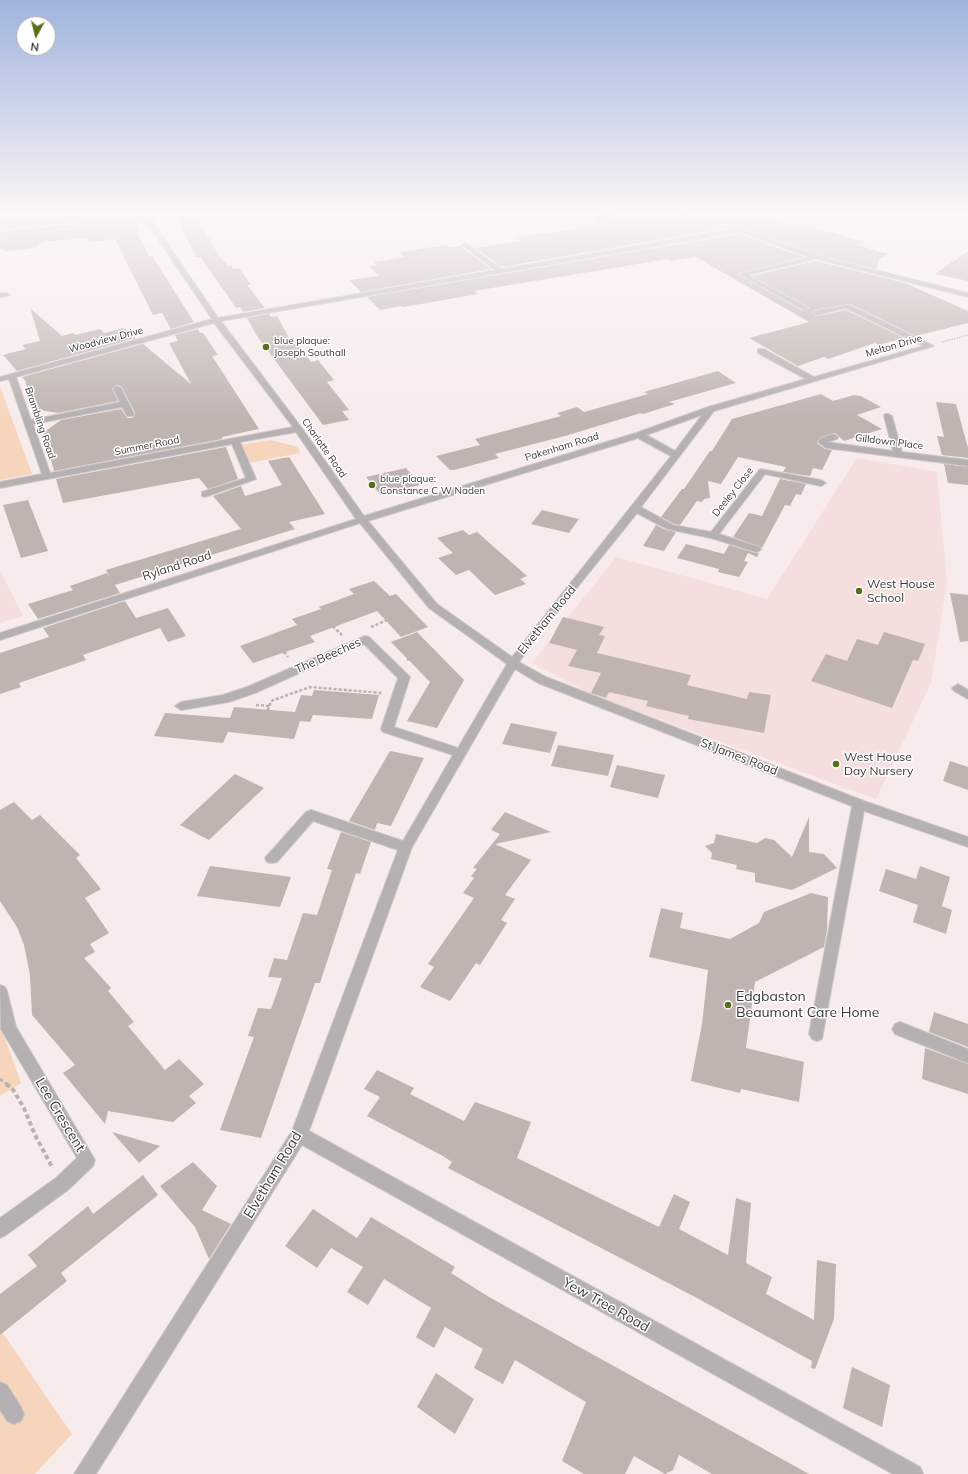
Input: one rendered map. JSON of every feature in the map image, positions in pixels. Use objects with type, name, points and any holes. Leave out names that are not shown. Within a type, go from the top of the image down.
[{"type":"street","name":"Charlotte Road","points":[[191,283],[216,320],[298,429],[362,520],[433,606],[514,663]]},
{"type":"street","name":"Woodview Drive","points":[[0,379],[216,320],[438,283]]},
{"type":"street","points":[[758,283],[804,308]]},
{"type":"street","points":[[919,283],[968,295]]},
{"type":"street","name":"Melton Drive","points":[[817,313],[847,306],[930,346]]},
{"type":"street","name":"Melton Drive","points":[[769,393],[812,379],[930,346]]},
{"type":"street","points":[[764,353],[812,379]]},
{"type":"street","name":"Brambling Road","points":[[12,376],[47,476]]},
{"type":"street","points":[[116,388],[130,414]]},
{"type":"street","name":"Pakenham Road","points":[[362,520],[639,435],[711,409],[769,393]]},
{"type":"street","points":[[28,423],[124,404]]},
{"type":"street","name":"Elvetham Road","points":[[84,1474],[299,1136],[406,847],[461,753],[514,663],[538,629],[636,508],[711,409]]},
{"type":"street","points":[[888,416],[898,454]]},
{"type":"street","name":"Summer Road","points":[[0,485],[298,429]]},
{"type":"street","points":[[639,435],[675,455]]},
{"type":"street","name":"Gilldown Place","points":[[834,437],[822,442],[826,445],[968,463]]},
{"type":"street","points":[[205,494],[250,479],[235,440]]},
{"type":"street","name":"Deeley Close","points":[[713,535],[763,471],[821,483]]},
{"type":"street","points":[[636,508],[670,527],[713,535],[756,549]]},
{"type":"street","name":"Ryland Road","points":[[0,637],[362,520]]},
{"type":"street","name":"The Beeches","points":[[181,706],[225,699],[251,690],[365,639],[404,677],[387,729],[461,753]]},
{"type":"street","name":"St James Road","points":[[514,663],[542,680],[859,804],[968,842]]},
{"type":"street","points":[[958,688],[968,695]]},
{"type":"street","points":[[817,1034],[859,804]]},
{"type":"street","points":[[272,858],[311,815],[406,847]]},
{"type":"street","name":"Lee Crescent","points":[[0,991],[9,1029],[87,1160],[62,1184],[0,1229]]},
{"type":"street","points":[[900,1028],[968,1056]]},
{"type":"street","name":"Yew Tree Road","points":[[299,1136],[913,1474]]},
{"type":"street","points":[[0,1392],[14,1414]]},
{"type":"path","points":[[764,353],[841,332]]},
{"type":"path","points":[[930,346],[968,335]]},
{"type":"path","points":[[365,639],[363,630],[392,618]]},
{"type":"path","points":[[266,715],[271,702],[310,687],[399,694]]},
{"type":"path","points":[[343,701],[346,690]]},
{"type":"path","points":[[0,1079],[12,1088],[24,1108],[35,1135],[62,1184]]},
{"type":"shaded area","points":[[0,386],[32,474],[0,480]]},
{"type":"shaded area","points":[[270,440],[298,447],[300,453],[249,463],[241,445]]},
{"type":"shaded area","name":"West House School","points":[[857,458],[937,472],[947,583],[931,683],[876,799],[591,694],[532,663],[616,557],[767,599]]},
{"type":"shaded area","points":[[0,571],[23,616],[0,623]]},
{"type":"shaded area","points":[[0,1024],[21,1083],[0,1096]]},
{"type":"shaded area","points":[[0,1329],[72,1434],[35,1474],[0,1474]]},
{"type":"building","points":[[137,283],[169,283],[194,322],[171,329],[162,313],[153,315]]},
{"type":"building","points":[[219,283],[249,283],[251,285],[247,285],[265,308],[243,312],[240,307],[236,308]]},
{"type":"building","points":[[352,283],[413,283],[361,292]]},
{"type":"building","points":[[451,283],[524,283],[474,291],[478,294],[380,310],[367,297]]},
{"type":"building","points":[[741,283],[753,283],[801,310],[809,308],[764,283],[904,283],[968,311],[968,323],[916,336],[850,304],[814,310],[812,313],[817,316],[846,310],[904,338],[878,345],[875,343],[828,359],[824,357],[798,366],[749,338],[809,322]]},
{"type":"building","points":[[30,308],[62,336],[73,333],[75,335],[100,329],[104,333],[124,328],[136,338],[17,371],[3,355],[26,349],[22,345],[40,341]]},
{"type":"building","points":[[269,314],[271,317],[277,316],[289,338],[292,337],[311,362],[318,360],[334,380],[327,382],[349,410],[342,411],[349,420],[323,425],[257,336],[247,318]]},
{"type":"building","points":[[198,329],[200,333],[203,333],[218,355],[212,356],[259,429],[222,437],[222,439],[54,471],[50,456],[52,456],[43,433],[61,420],[121,409],[127,418],[133,418],[135,413],[122,387],[118,385],[112,388],[118,401],[58,413],[34,409],[25,380],[22,377],[143,344],[191,384],[169,343],[178,341],[175,335]]},
{"type":"building","points":[[718,371],[736,383],[669,402],[675,404],[643,414],[641,413],[565,436],[495,454],[499,458],[454,470],[450,470],[436,456],[480,445],[475,439],[561,416],[557,413],[577,407],[584,412],[648,394],[644,392]]},
{"type":"building","points":[[821,394],[833,401],[854,395],[861,396],[881,407],[857,415],[882,429],[844,441],[835,433],[821,437],[817,443],[825,449],[832,450],[822,470],[813,468],[810,476],[783,472],[786,467],[738,457],[721,484],[708,481],[710,498],[704,499],[702,502],[697,501],[680,525],[674,524],[661,517],[682,489],[684,489],[710,451],[712,451],[732,419]]},
{"type":"building","points":[[936,402],[956,404],[968,448],[968,458],[942,455],[937,436],[944,437]]},
{"type":"building","points":[[226,447],[238,479],[208,489],[199,478],[63,503],[56,479]]},
{"type":"building","points":[[289,457],[325,514],[289,522],[295,529],[115,585],[120,593],[38,619],[28,604],[73,590],[70,586],[107,573],[110,577],[106,570],[241,529],[213,496],[241,486],[245,496],[282,485],[268,461]]},
{"type":"building","points":[[944,464],[968,467],[968,485],[948,483]]},
{"type":"building","points":[[406,468],[420,485],[380,494],[366,477]]},
{"type":"building","points":[[780,479],[806,484],[801,495],[796,494],[790,506],[785,505],[762,548],[733,537],[749,513],[762,516]]},
{"type":"building","points":[[28,500],[48,551],[21,558],[3,505]]},
{"type":"building","points":[[542,510],[579,519],[569,533],[531,524]]},
{"type":"building","points":[[656,525],[666,530],[676,532],[664,551],[643,546]]},
{"type":"building","points":[[463,530],[469,535],[477,532],[527,576],[520,579],[526,584],[495,595],[469,570],[456,575],[438,558],[453,553],[437,538]]},
{"type":"building","points":[[686,544],[724,554],[729,545],[759,553],[757,557],[748,553],[744,561],[748,562],[739,577],[718,572],[719,569],[677,558]]},
{"type":"building","points":[[374,581],[390,596],[396,594],[428,627],[401,637],[377,611],[310,636],[315,642],[253,663],[240,646],[297,625],[292,619],[321,609],[319,607],[354,594],[349,589]]},
{"type":"building","points":[[950,593],[968,595],[968,641],[960,642]]},
{"type":"building","points":[[125,601],[136,618],[168,608],[186,636],[168,642],[160,628],[83,655],[86,660],[19,683],[21,687],[0,694],[0,653],[49,637],[43,628]]},
{"type":"building","points":[[563,617],[604,627],[599,635],[605,636],[597,653],[691,675],[687,685],[747,699],[749,692],[771,695],[764,733],[688,719],[689,716],[646,706],[648,701],[609,692],[606,698],[591,693],[601,673],[568,666],[577,650],[549,643]]},
{"type":"building","points":[[417,632],[464,680],[437,728],[407,721],[430,682],[391,642]]},
{"type":"building","points":[[884,632],[925,644],[918,661],[913,660],[892,708],[811,681],[826,654],[847,661],[857,639],[878,645]]},
{"type":"building","points":[[314,690],[379,695],[372,719],[313,715],[310,722],[300,721],[294,739],[228,732],[223,743],[154,736],[165,713],[230,718],[234,707],[295,712],[301,695],[312,696]]},
{"type":"building","points":[[511,723],[557,732],[550,753],[502,744]]},
{"type":"building","points":[[558,745],[614,755],[608,776],[551,766]]},
{"type":"building","points":[[390,751],[424,758],[391,826],[377,823],[375,830],[349,821]]},
{"type":"building","points":[[950,761],[968,767],[968,790],[943,781]]},
{"type":"building","points":[[617,765],[665,775],[658,798],[610,787]]},
{"type":"building","points":[[235,774],[264,788],[209,840],[180,825]]},
{"type":"building","points":[[14,802],[32,820],[40,815],[80,855],[76,858],[101,889],[85,898],[109,933],[90,944],[95,952],[84,958],[111,988],[108,991],[134,1022],[128,1026],[165,1070],[179,1059],[204,1084],[189,1096],[196,1103],[173,1122],[108,1111],[105,1124],[63,1073],[75,1065],[32,1015],[30,975],[24,945],[17,927],[0,901],[0,810]]},
{"type":"building","points":[[505,812],[551,832],[495,844],[531,860],[505,895],[515,899],[501,920],[507,923],[480,965],[476,963],[450,1001],[420,987],[434,967],[428,964],[474,898],[463,893],[474,878],[471,876],[477,869],[473,868],[500,834],[491,830]]},
{"type":"building","points":[[809,817],[809,852],[824,854],[837,868],[792,890],[755,882],[755,873],[736,869],[737,865],[711,859],[712,853],[705,846],[714,843],[716,834],[757,843],[765,838],[774,840],[792,857]]},
{"type":"building","points":[[341,832],[371,842],[360,874],[356,873],[320,983],[315,983],[261,1138],[220,1130],[254,1037],[248,1036],[258,1008],[271,1009],[282,978],[268,977],[274,958],[287,960],[303,913],[317,915],[332,870],[327,869]]},
{"type":"building","points":[[210,866],[291,877],[280,907],[197,896]]},
{"type":"building","points":[[920,866],[950,877],[942,906],[952,910],[946,934],[913,922],[918,905],[879,891],[886,869],[916,879]]},
{"type":"building","name":"Edgbaston Beaumont Care Home","points":[[811,893],[828,897],[827,930],[824,947],[755,982],[746,1048],[804,1062],[799,1102],[741,1089],[740,1093],[691,1081],[702,1024],[708,970],[649,957],[661,908],[683,913],[680,928],[730,939],[759,923],[764,912]]},
{"type":"building","points":[[934,1012],[968,1024],[968,1047],[929,1032]]},
{"type":"building","points":[[925,1048],[968,1064],[968,1094],[922,1079]]},
{"type":"building","points":[[377,1070],[414,1088],[410,1094],[464,1121],[475,1102],[531,1122],[517,1158],[659,1227],[674,1194],[690,1202],[679,1229],[728,1255],[736,1198],[751,1203],[746,1263],[772,1277],[766,1294],[814,1320],[817,1260],[836,1264],[834,1319],[815,1369],[811,1368],[812,1361],[695,1297],[448,1168],[452,1162],[443,1156],[367,1116],[380,1097],[364,1089]]},
{"type":"building","points":[[112,1132],[160,1146],[139,1163]]},
{"type":"building","points":[[193,1162],[217,1186],[202,1210],[231,1224],[209,1259],[195,1227],[160,1186]]},
{"type":"building","points":[[143,1175],[158,1195],[61,1273],[67,1281],[0,1335],[0,1294],[37,1266],[28,1255],[88,1206],[93,1214]]},
{"type":"building","points":[[313,1209],[357,1238],[371,1217],[455,1267],[451,1273],[489,1297],[809,1474],[712,1474],[679,1455],[673,1470],[665,1474],[634,1456],[625,1474],[584,1474],[562,1461],[586,1402],[515,1360],[503,1384],[474,1368],[483,1349],[445,1327],[434,1348],[416,1337],[431,1308],[384,1279],[368,1305],[347,1292],[363,1267],[331,1248],[317,1268],[285,1246]]},
{"type":"building","points":[[852,1367],[890,1385],[882,1427],[843,1408]]},
{"type":"building","points":[[436,1373],[474,1399],[455,1434],[417,1407]]},
{"type":"place","name":"blue plaque: Joseph Southall","points":[[266,347]]},
{"type":"place","name":"blue plaque: Constance C W Naden","points":[[372,485]]},
{"type":"place","name":"West House School","points":[[859,591]]},
{"type":"place","name":"West House Day Nursery","points":[[836,764]]},
{"type":"place","name":"Edgbaston Beaumont Care Home","points":[[728,1005]]}]
